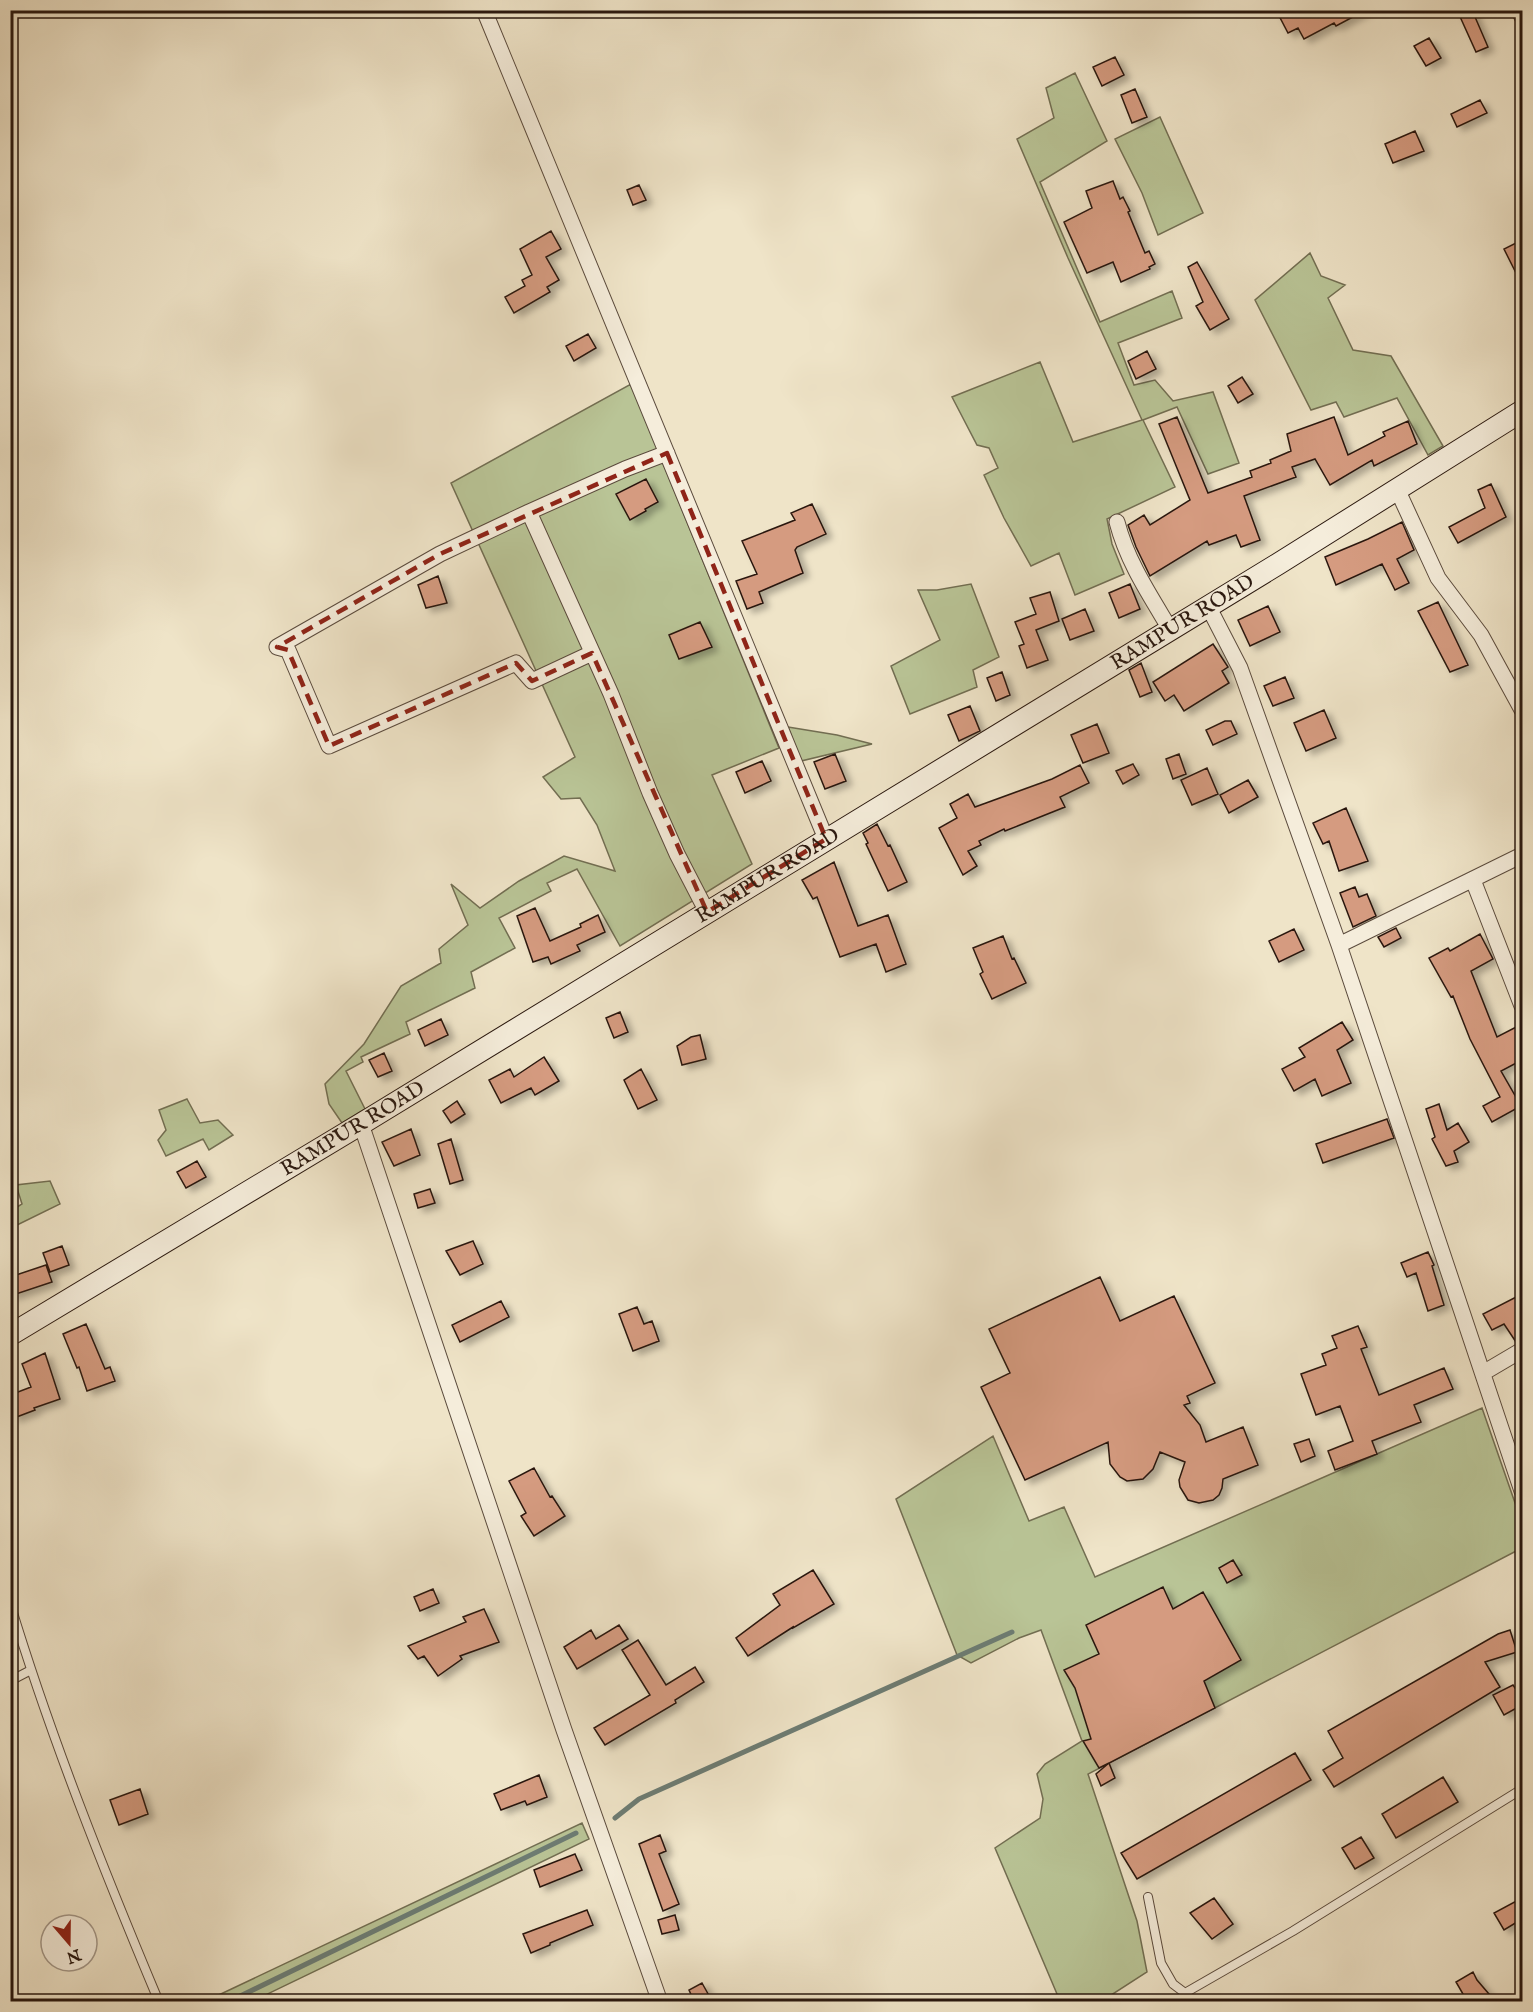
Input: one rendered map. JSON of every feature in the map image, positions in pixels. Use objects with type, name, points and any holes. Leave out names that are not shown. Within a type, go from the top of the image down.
[{"type":"main road","name":"RAMPUR ROAD","points":[[10,1335],[362,1124],[1522,411]]},
{"type":"street","points":[[484,10],[826,839]]},
{"type":"street","points":[[1519,10],[1522,17]]},
{"type":"street","points":[[592,653],[532,681],[516,663],[329,746],[288,650],[276,647],[440,554],[625,469],[667,453]]},
{"type":"street","points":[[1397,489],[1438,578],[1481,635],[1522,710]]},
{"type":"street","points":[[529,512],[668,833],[707,912]]},
{"type":"street","points":[[1117,522],[1132,564],[1170,629]]},
{"type":"street","points":[[1208,606],[1240,668],[1339,945],[1522,1491]]},
{"type":"street","points":[[1339,945],[1522,855]]},
{"type":"street","points":[[1473,880],[1522,1006]]},
{"type":"street","points":[[362,1124],[564,1730],[660,2001]]},
{"type":"street","points":[[1483,1373],[1522,1350]]},
{"type":"lane","points":[[10,1603],[31,1670],[110,1884],[159,2001]]},
{"type":"lane","points":[[10,1681],[31,1670]]},
{"type":"lane","points":[[1148,1897],[1161,1963],[1173,1984],[1185,1993],[1293,1931],[1522,1789]]},
{"type":"highlighted area","points":[[667,453],[826,839],[707,912],[592,653],[532,681],[516,663],[329,746],[288,650],[277,647],[440,554]]},
{"type":"green space","points":[[1075,73],[1107,141],[1040,182],[1100,322],[1172,291],[1182,318],[1118,343],[1134,385],[1155,380],[1173,401],[1213,392],[1239,463],[1208,474],[1177,407],[1143,420],[1175,487],[1107,519],[1112,544],[1124,574],[1075,595],[1059,553],[1031,566],[1004,518],[984,475],[998,468],[989,448],[977,445],[952,397],[1040,362],[1073,442],[1142,420],[1017,139],[1054,118],[1046,88]]},
{"type":"green space","points":[[1160,117],[1203,213],[1158,235],[1142,193],[1115,139]]},
{"type":"green space","points":[[1310,253],[1321,276],[1345,285],[1328,298],[1353,350],[1391,356],[1443,446],[1428,455],[1397,398],[1344,417],[1336,402],[1311,410],[1255,300]]},
{"type":"green space","points":[[631,384],[779,748],[712,775],[752,864],[620,946],[577,869],[547,883],[551,891],[499,918],[515,948],[471,972],[475,988],[406,1022],[410,1034],[361,1057],[363,1062],[346,1071],[365,1109],[342,1123],[329,1104],[325,1084],[364,1044],[401,986],[441,963],[439,949],[468,925],[451,884],[480,908],[519,881],[564,856],[615,871],[597,825],[580,798],[561,799],[543,777],[575,757],[451,483]]},
{"type":"green space","points":[[971,584],[999,657],[973,670],[977,687],[910,714],[891,666],[940,640],[918,590],[937,590]]},
{"type":"green space","points":[[788,727],[837,735],[872,744],[801,761]]},
{"type":"green space","points":[[187,1099],[200,1123],[218,1120],[233,1135],[209,1150],[203,1139],[166,1156],[158,1140],[166,1130],[159,1110]]},
{"type":"green space","points":[[50,1181],[60,1204],[11,1228],[11,1211],[22,1204],[16,1185]]},
{"type":"green space","points":[[1482,1408],[1522,1523],[1522,1548],[1088,1774],[1137,1921],[1147,1972],[1102,2001],[1060,2001],[995,1848],[1040,1818],[1043,1799],[1037,1774],[1045,1764],[1082,1741],[1041,1630],[1019,1638],[971,1663],[957,1655],[896,1499],[993,1436],[1029,1521],[1064,1507],[1095,1577]]},
{"type":"green space","points":[[582,1823],[589,1839],[253,2001],[206,2001]]},
{"type":"building","points":[[1276,10],[1366,10],[1304,39],[1298,28],[1288,33]]},
{"type":"building","points":[[1457,10],[1472,10],[1488,47],[1476,52]]},
{"type":"building","points":[[1429,38],[1441,58],[1426,66],[1414,46]]},
{"type":"building","points":[[1115,57],[1124,75],[1102,86],[1093,67]]},
{"type":"building","points":[[1135,89],[1147,117],[1132,123],[1121,95]]},
{"type":"building","points":[[1480,100],[1487,113],[1457,127],[1451,114]]},
{"type":"building","points":[[1415,131],[1424,151],[1393,163],[1385,144]]},
{"type":"building","points":[[1113,181],[1120,199],[1123,197],[1130,211],[1128,212],[1145,253],[1149,251],[1155,264],[1149,267],[1150,269],[1121,282],[1113,262],[1087,273],[1064,222],[1092,208],[1086,191]]},
{"type":"building","points":[[639,185],[646,200],[633,205],[627,190]]},
{"type":"building","points":[[551,231],[561,249],[546,257],[559,280],[547,287],[550,292],[514,313],[505,297],[525,286],[522,280],[532,275],[520,249]]},
{"type":"building","points":[[1522,240],[1522,285],[1504,249]]},
{"type":"building","points":[[1197,262],[1229,319],[1210,330],[1196,306],[1203,302],[1188,267]]},
{"type":"building","points":[[588,334],[596,348],[574,361],[566,346]]},
{"type":"building","points":[[1147,351],[1156,369],[1136,379],[1128,361]]},
{"type":"building","points":[[1242,377],[1253,394],[1238,403],[1228,386]]},
{"type":"building","points":[[1177,417],[1208,493],[1252,477],[1250,471],[1271,463],[1270,460],[1291,451],[1287,434],[1334,417],[1348,455],[1385,436],[1383,432],[1408,421],[1417,444],[1374,466],[1372,460],[1330,485],[1315,459],[1292,467],[1296,477],[1244,496],[1260,540],[1241,547],[1236,535],[1209,545],[1207,541],[1150,576],[1128,525],[1144,515],[1150,525],[1190,500],[1159,424]]},
{"type":"building","points":[[646,479],[658,502],[630,520],[616,494]]},
{"type":"building","points":[[1491,484],[1506,517],[1458,543],[1449,527],[1485,508],[1478,490]]},
{"type":"building","points":[[812,504],[826,534],[795,550],[803,573],[759,592],[763,603],[747,609],[736,581],[757,574],[742,541],[795,520],[791,513]]},
{"type":"building","points":[[1402,522],[1414,550],[1397,559],[1409,583],[1395,590],[1382,564],[1336,585],[1325,557]]},
{"type":"building","points":[[438,576],[447,603],[426,608],[418,585]]},
{"type":"building","points":[[1130,584],[1140,609],[1119,618],[1109,593]]},
{"type":"building","points":[[1050,592],[1059,621],[1036,630],[1048,660],[1027,668],[1019,646],[1024,644],[1015,622],[1036,614],[1030,598]]},
{"type":"building","points":[[1438,602],[1468,665],[1450,672],[1418,611]]},
{"type":"building","points":[[1268,606],[1280,632],[1250,646],[1238,620]]},
{"type":"building","points":[[1085,609],[1094,631],[1070,640],[1062,619]]},
{"type":"building","points":[[700,622],[712,647],[679,659],[669,635]]},
{"type":"building","points":[[1213,644],[1228,667],[1222,671],[1229,683],[1184,711],[1174,695],[1165,701],[1153,682]]},
{"type":"building","points":[[1141,663],[1152,692],[1140,697],[1129,670]]},
{"type":"building","points":[[1002,672],[1010,695],[996,701],[987,678]]},
{"type":"building","points":[[1285,677],[1294,698],[1273,706],[1264,686]]},
{"type":"building","points":[[970,706],[980,731],[959,741],[948,715]]},
{"type":"building","points":[[1324,710],[1336,738],[1306,751],[1294,723]]},
{"type":"building","points":[[1225,721],[1231,721],[1237,734],[1213,745],[1206,730]]},
{"type":"building","points":[[1097,724],[1109,753],[1083,763],[1071,735]]},
{"type":"building","points":[[835,754],[846,781],[825,789],[814,762]]},
{"type":"building","points":[[1179,754],[1186,774],[1173,779],[1166,759]]},
{"type":"building","points":[[762,761],[771,781],[745,793],[736,772]]},
{"type":"building","points":[[1133,764],[1139,775],[1123,784],[1116,771]]},
{"type":"building","points":[[1080,765],[1089,783],[1060,797],[1065,807],[1005,831],[1004,829],[979,841],[981,845],[968,851],[977,866],[963,875],[939,828],[957,818],[950,804],[968,794],[975,807],[1052,779]]},
{"type":"building","points":[[1207,768],[1218,794],[1192,805],[1181,780]]},
{"type":"building","points":[[1248,780],[1258,797],[1229,813],[1220,795]]},
{"type":"building","points":[[1346,808],[1368,861],[1339,871],[1329,841],[1323,844],[1313,823]]},
{"type":"building","points":[[877,824],[888,846],[890,845],[907,882],[888,891],[863,833]]},
{"type":"building","points":[[834,862],[858,926],[888,915],[906,964],[886,972],[876,944],[840,957],[817,897],[813,899],[802,880]]},
{"type":"building","points":[[1355,887],[1359,897],[1367,894],[1376,916],[1353,927],[1340,893]]},
{"type":"building","points":[[535,908],[550,941],[581,927],[580,924],[598,915],[605,932],[577,945],[580,951],[551,964],[548,957],[533,962],[517,916]]},
{"type":"building","points":[[1396,928],[1401,938],[1384,947],[1378,937]]},
{"type":"building","points":[[1294,929],[1304,950],[1279,962],[1269,941]]},
{"type":"building","points":[[1480,934],[1493,959],[1471,971],[1497,1037],[1522,1024],[1522,1060],[1501,1071],[1521,1106],[1492,1122],[1483,1106],[1500,1097],[1470,1039],[1453,996],[1451,997],[1429,958],[1448,948],[1450,951]]},
{"type":"building","points":[[1003,936],[1012,959],[1014,958],[1026,983],[992,999],[980,974],[983,972],[973,948]]},
{"type":"building","points":[[620,1012],[628,1032],[614,1038],[606,1018]]},
{"type":"building","points":[[441,1019],[448,1035],[425,1046],[418,1030]]},
{"type":"building","points":[[1342,1022],[1353,1040],[1337,1050],[1351,1083],[1322,1096],[1315,1079],[1294,1091],[1282,1069],[1305,1057],[1299,1048]]},
{"type":"building","points":[[700,1035],[706,1059],[682,1065],[677,1046],[691,1037]]},
{"type":"building","points":[[384,1053],[392,1071],[378,1077],[369,1060]]},
{"type":"building","points":[[544,1057],[559,1081],[535,1095],[531,1088],[501,1103],[489,1080],[510,1069],[514,1077]]},
{"type":"building","points":[[641,1069],[657,1100],[638,1109],[624,1080]]},
{"type":"building","points":[[457,1101],[465,1114],[451,1123],[443,1111]]},
{"type":"building","points":[[1439,1104],[1447,1130],[1458,1123],[1469,1142],[1454,1151],[1458,1162],[1446,1166],[1432,1139],[1435,1137],[1426,1109]]},
{"type":"building","points":[[1387,1119],[1394,1138],[1323,1163],[1316,1144]]},
{"type":"building","points":[[411,1129],[420,1155],[394,1166],[382,1142]]},
{"type":"building","points":[[451,1139],[463,1180],[450,1184],[438,1144]]},
{"type":"building","points":[[197,1161],[206,1177],[186,1188],[177,1172]]},
{"type":"building","points":[[430,1189],[435,1203],[418,1208],[414,1194]]},
{"type":"building","points":[[473,1241],[483,1264],[460,1275],[446,1251]]},
{"type":"building","points":[[62,1246],[69,1265],[50,1272],[43,1253]]},
{"type":"building","points":[[1428,1252],[1434,1265],[1432,1266],[1444,1305],[1428,1311],[1416,1273],[1407,1277],[1401,1263]]},
{"type":"building","points":[[46,1265],[52,1282],[10,1296],[10,1277]]},
{"type":"building","points":[[1100,1277],[1120,1321],[1174,1296],[1215,1383],[1187,1396],[1190,1403],[1184,1405],[1200,1425],[1206,1442],[1243,1427],[1258,1465],[1223,1479],[1219,1495],[1213,1500],[1199,1503],[1188,1500],[1180,1487],[1179,1480],[1185,1462],[1160,1452],[1153,1469],[1143,1479],[1127,1481],[1120,1477],[1110,1464],[1108,1442],[1025,1480],[981,1387],[1010,1373],[989,1329]]},
{"type":"building","points":[[1522,1294],[1522,1340],[1516,1342],[1504,1324],[1492,1330],[1483,1314]]},
{"type":"building","points":[[501,1301],[509,1317],[460,1342],[452,1325]]},
{"type":"building","points":[[637,1307],[644,1324],[652,1321],[659,1341],[633,1351],[619,1314]]},
{"type":"building","points":[[86,1324],[105,1369],[110,1367],[115,1381],[87,1391],[79,1367],[77,1368],[63,1334]]},
{"type":"building","points":[[1358,1326],[1367,1347],[1361,1349],[1379,1395],[1444,1368],[1453,1389],[1414,1405],[1421,1422],[1372,1441],[1377,1454],[1335,1470],[1328,1451],[1353,1441],[1340,1406],[1316,1415],[1301,1374],[1326,1365],[1322,1354],[1337,1348],[1332,1336]]},
{"type":"building","points":[[45,1353],[60,1399],[14,1418],[10,1410],[10,1395],[31,1387],[22,1364]]},
{"type":"building","points":[[1309,1439],[1315,1456],[1301,1462],[1294,1444]]},
{"type":"building","points":[[534,1468],[550,1497],[552,1496],[565,1516],[534,1536],[521,1516],[526,1513],[509,1481]]},
{"type":"building","points":[[1233,1560],[1242,1575],[1227,1583],[1219,1568]]},
{"type":"building","points":[[813,1570],[834,1604],[748,1656],[736,1638],[780,1605],[773,1594]]},
{"type":"building","points":[[1163,1587],[1173,1609],[1203,1592],[1241,1660],[1204,1681],[1215,1708],[1099,1768],[1083,1741],[1091,1739],[1075,1688],[1064,1670],[1099,1654],[1086,1625]]},
{"type":"building","points":[[433,1589],[439,1603],[420,1611],[414,1597]]},
{"type":"building","points":[[484,1609],[499,1642],[460,1656],[462,1659],[438,1676],[424,1656],[418,1659],[408,1646],[466,1622],[463,1617]]},
{"type":"building","points":[[619,1625],[628,1639],[577,1669],[564,1647],[591,1630],[596,1639]]},
{"type":"building","points":[[1510,1630],[1517,1652],[1485,1662],[1500,1687],[1334,1787],[1323,1770],[1343,1758],[1328,1731],[1498,1634]]},
{"type":"building","points":[[638,1640],[666,1685],[695,1667],[704,1682],[675,1700],[676,1703],[605,1745],[594,1728],[650,1695],[622,1650]]},
{"type":"building","points":[[1522,1684],[1522,1705],[1504,1715],[1493,1695],[1513,1685],[1515,1688]]},
{"type":"building","points":[[1295,1753],[1311,1780],[1137,1879],[1121,1853]]},
{"type":"building","points":[[1109,1763],[1115,1778],[1101,1786],[1096,1774]]},
{"type":"building","points":[[539,1775],[547,1797],[527,1805],[525,1801],[501,1810],[494,1794]]},
{"type":"building","points":[[1443,1777],[1458,1802],[1396,1838],[1382,1814]]},
{"type":"building","points":[[140,1789],[148,1814],[119,1825],[110,1800]]},
{"type":"building","points":[[660,1835],[666,1851],[659,1854],[679,1904],[663,1911],[639,1844]]},
{"type":"building","points":[[1361,1837],[1374,1858],[1355,1869],[1342,1848]]},
{"type":"building","points":[[575,1854],[582,1870],[540,1887],[534,1870]]},
{"type":"building","points":[[1214,1898],[1233,1924],[1212,1939],[1190,1913]]},
{"type":"building","points":[[1522,1898],[1522,1919],[1504,1930],[1494,1913]]},
{"type":"building","points":[[587,1910],[593,1925],[531,1953],[523,1934]]},
{"type":"building","points":[[675,1915],[679,1930],[662,1934],[658,1920]]},
{"type":"building","points":[[1473,1972],[1495,2001],[1467,2001],[1456,1982]]},
{"type":"building","points":[[702,1983],[712,2001],[694,2001],[689,1990]]},
{"type":"waterway","points":[[615,1818],[639,1799],[1012,1632]]},
{"type":"waterway","points":[[228,2002],[576,1833]]}]
